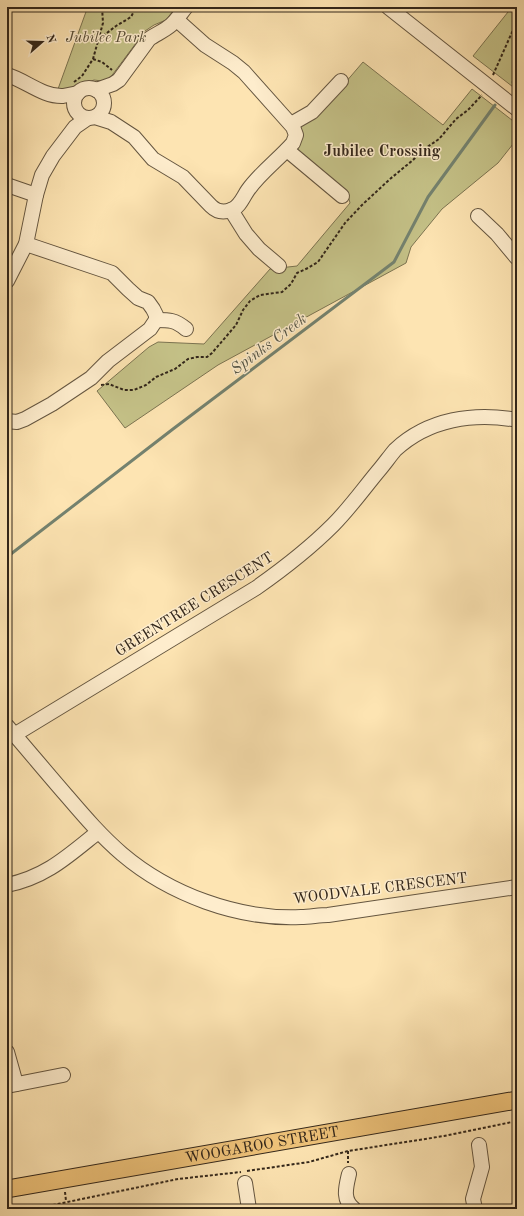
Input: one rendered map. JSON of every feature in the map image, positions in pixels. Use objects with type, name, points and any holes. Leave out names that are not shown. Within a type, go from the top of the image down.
[{"type":"main road","name":"WOOGAROO STREET","points":[[7,1189],[517,1100]]},
{"type":"street","points":[[7,280],[26,244],[36,195],[42,176],[53,156],[75,127],[89,105],[116,82],[149,39],[177,20],[186,7]]},
{"type":"street","points":[[388,7],[517,109]]},
{"type":"street","points":[[7,75],[50,94],[62,96],[89,105],[134,137],[153,159],[183,177],[214,209],[222,212],[231,210],[239,204],[265,170],[287,150],[296,138],[295,132],[291,124],[244,72],[205,44],[177,20]]},
{"type":"street","points":[[291,124],[312,112],[341,81]]},
{"type":"street","points":[[287,150],[342,196]]},
{"type":"street","points":[[7,185],[36,195]]},
{"type":"street","points":[[231,210],[246,234],[259,249],[279,266]]},
{"type":"street","points":[[478,216],[497,234],[517,258]]},
{"type":"street","points":[[7,421],[17,422],[25,420],[58,400],[90,378],[108,361],[150,329],[156,320],[156,315],[153,308],[148,302],[138,298],[112,273],[26,244]]},
{"type":"street","points":[[156,320],[177,322],[186,329]]},
{"type":"street","name":"GREENTREE CRESCENT","points":[[11,730],[256,588],[287,566],[334,524],[395,451],[413,437],[432,426],[455,419],[475,416],[498,416],[517,420]]},
{"type":"street","name":"WOODVALE CRESCENT","points":[[11,730],[98,832],[122,855],[148,874],[175,889],[205,902],[235,910],[270,916],[300,917],[517,887]]},
{"type":"street","points":[[7,885],[20,883],[41,875],[60,863],[98,832]]},
{"type":"street","points":[[7,1052],[11,1085],[63,1075]]},
{"type":"street","points":[[475,1209],[473,1199],[482,1167],[479,1145]]},
{"type":"street","points":[[349,1174],[345,1192],[350,1205],[354,1209]]},
{"type":"street","points":[[245,1183],[249,1209]]},
{"type":"path","points":[[62,96],[64,91],[82,76],[93,59],[103,24],[102,7]]},
{"type":"path","points":[[99,39],[116,26],[132,17],[136,7]]},
{"type":"path","points":[[101,384],[109,384],[124,390],[134,390],[146,385],[156,377],[175,370],[188,359],[206,357],[212,353],[236,325],[243,310],[250,301],[260,295],[282,292],[291,284],[297,273],[318,262],[345,223],[362,205],[423,150],[439,139],[456,119],[468,110],[488,86],[517,21]]},
{"type":"path","points":[[93,59],[102,62],[111,70],[116,82]]},
{"type":"path","points":[[23,1209],[53,1205],[178,1179],[308,1162],[348,1151],[444,1136],[517,1121]]},
{"type":"green space","name":"Jubilee Park","points":[[84,7],[176,7],[166,20],[145,31],[110,78],[102,81],[94,80],[70,89],[58,89],[87,9]]},
{"type":"green space","points":[[512,7],[517,7],[517,90],[473,56]]},
{"type":"green space","points":[[363,62],[443,125],[472,89],[517,124],[517,139],[498,163],[442,209],[411,247],[406,263],[218,365],[125,428],[97,391],[149,347],[158,342],[204,344],[270,269],[297,266],[350,203],[348,195],[297,151],[297,147],[299,126],[345,83]]},
{"type":"waterway","name":"Spinks Creek","points":[[513,82],[517,76]]},
{"type":"waterway","name":"Spinks Creek","points":[[7,557],[394,262],[428,197],[495,105]]},
{"type":"district","name":"Jubilee Crossing","points":[[382,150]]}]
